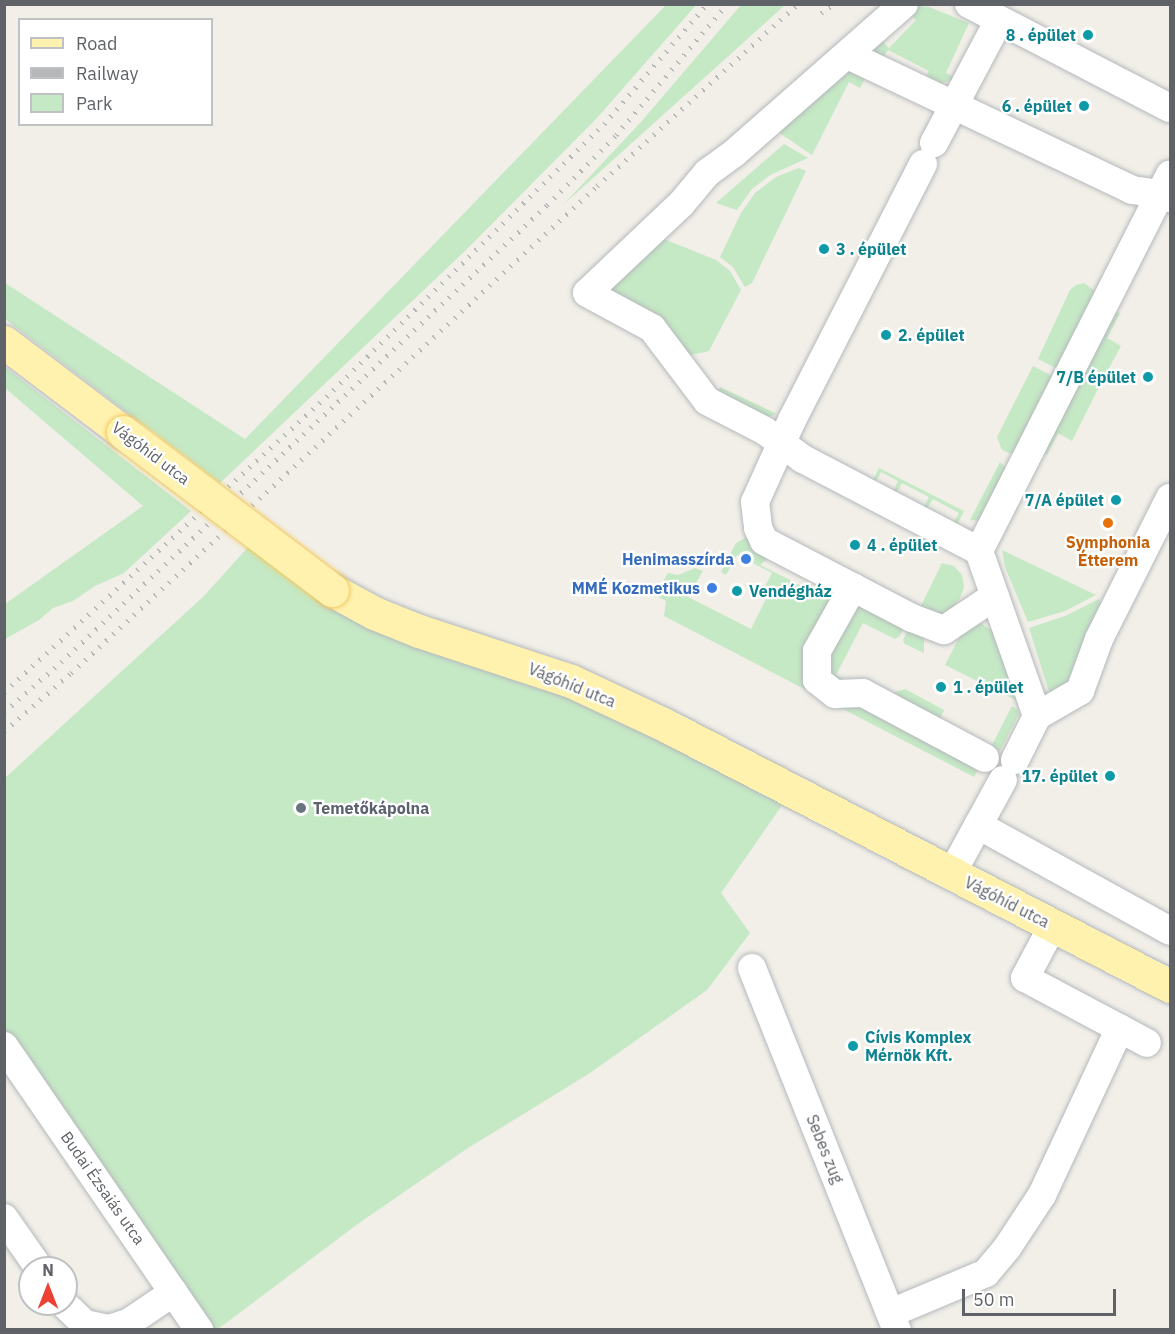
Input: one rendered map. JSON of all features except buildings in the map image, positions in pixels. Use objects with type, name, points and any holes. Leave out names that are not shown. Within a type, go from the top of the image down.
[{"type":"main road","name":"Vágóhíd utca","points":[[4,342],[332,590],[374,612],[419,631],[571,681],[663,724],[1170,986]]},
{"type":"street","points":[[904,4],[733,154],[707,172],[681,204],[586,293],[652,328],[707,401],[765,431],[803,459],[979,551],[1037,716]]},
{"type":"street","points":[[969,4],[1170,108]]},
{"type":"street","points":[[995,596],[944,630],[912,618],[764,541],[759,528],[755,502],[781,444],[952,105],[999,20]]},
{"type":"street","points":[[848,55],[1132,190],[1167,189],[979,551]]},
{"type":"street","points":[[952,873],[1037,716],[1080,691],[1103,631],[1170,498]]},
{"type":"street","points":[[853,587],[816,651],[817,680],[824,688],[835,694],[863,693],[985,758]]},
{"type":"street","points":[[978,825],[1170,931]]},
{"type":"street","points":[[1053,925],[1025,978],[1147,1042]]},
{"type":"street","name":"Sebes zug","points":[[752,968],[894,1321]]},
{"type":"street","points":[[894,1321],[986,1273],[1007,1248],[1042,1195],[1120,1028]]},
{"type":"street","name":"Budai Ézsaiás utca","points":[[5,1047],[199,1329]]},
{"type":"street","points":[[4,1218],[31,1256]]},
{"type":"street","points":[[74,1316],[85,1324],[109,1329],[128,1323],[174,1292]]},
{"type":"green space","points":[[667,4],[696,5],[597,118],[465,251],[220,483],[5,319],[5,283],[245,439]]},
{"type":"green space","points":[[741,5],[785,5],[563,205],[640,123]]},
{"type":"green space","points":[[916,6],[929,7],[969,23],[946,73],[957,78],[935,86],[922,83],[929,71],[888,50],[881,61],[877,58],[874,48],[880,39],[889,48],[916,20],[907,11]]},
{"type":"green space","points":[[844,67],[866,76],[860,88],[849,82],[812,155],[772,128]]},
{"type":"green space","points":[[784,144],[808,158],[770,175],[752,189],[737,210],[716,203]]},
{"type":"green space","points":[[799,168],[806,171],[752,283],[745,287],[733,267],[720,257],[741,213],[755,193],[776,177]]},
{"type":"green space","points":[[659,237],[716,260],[730,271],[741,290],[709,351],[686,356],[606,289]]},
{"type":"green space","points":[[1084,283],[1095,291],[1097,299],[1062,371],[1038,359],[1070,290]]},
{"type":"green space","points":[[1115,311],[1120,313],[1107,338],[1121,346],[1101,383],[1083,373]]},
{"type":"green space","points":[[1033,366],[1058,379],[1017,452],[1009,453],[1002,450],[997,437]]},
{"type":"green space","points":[[5,367],[191,511],[124,573],[95,586],[73,601],[53,608],[39,620],[5,639],[5,604],[143,506],[5,388]]},
{"type":"green space","points":[[1081,376],[1100,385],[1072,441],[1058,433],[1047,455],[1042,453]]},
{"type":"green space","points":[[720,387],[777,414],[762,419],[717,394]]},
{"type":"green space","points":[[1000,462],[1010,472],[985,521],[970,520]]},
{"type":"green space","points":[[879,468],[964,511],[957,525],[953,524],[959,513],[933,499],[926,510],[923,508],[929,497],[902,483],[896,494],[893,492],[898,481],[881,472],[875,483],[872,482]]},
{"type":"green space","points":[[752,534],[773,555],[760,565],[814,592],[829,582],[836,591],[813,645],[847,701],[982,762],[974,777],[664,616],[666,601],[655,595],[668,573],[678,575],[695,568],[703,571],[688,597],[751,629],[767,597],[761,594],[772,573],[737,555],[726,575],[721,572],[736,543]]},
{"type":"green space","points":[[249,546],[566,694],[785,801],[721,893],[750,933],[707,990],[590,1073],[468,1148],[359,1223],[218,1329],[199,1329],[5,1047],[5,778],[204,596]]},
{"type":"green space","points":[[1002,550],[1096,595],[1065,611],[1028,622],[1005,567]]},
{"type":"green space","points":[[942,563],[954,566],[962,575],[964,587],[960,598],[951,610],[939,616],[917,614]]},
{"type":"green space","points":[[1099,599],[1102,606],[1067,686],[1051,698],[1029,628],[1065,616]]},
{"type":"green space","points":[[857,605],[906,624],[899,637],[895,639],[863,623],[836,675],[858,687],[837,689],[822,655]]},
{"type":"green space","points":[[979,622],[993,631],[1018,701],[945,665],[964,628]]},
{"type":"green space","points":[[910,626],[924,636],[924,653],[905,644],[903,640]]},
{"type":"green space","points":[[905,689],[944,710],[938,723],[886,695]]},
{"type":"green space","points":[[1012,706],[1018,710],[1019,714],[1000,751],[991,747]]},
{"type":"railway","points":[[4,692],[333,390],[604,124],[707,4]]},
{"type":"railway","points":[[4,712],[61,662],[547,205],[616,135],[727,4]]},
{"type":"railway","points":[[4,731],[71,673],[597,186],[798,4]]},
{"type":"railway","points":[[821,13],[834,4]]},
{"type":"place","name":"8 . épület","points":[[1088,35]]},
{"type":"place","name":"6 . épület","points":[[1084,106]]},
{"type":"place","name":"3 . épület","points":[[824,249]]},
{"type":"place","name":"2. épület","points":[[886,335]]},
{"type":"place","name":"7/B épület","points":[[1148,377]]},
{"type":"place","name":"7/A épület","points":[[1116,500]]},
{"type":"place","name":"Symphonia Étterem","points":[[1108,523]]},
{"type":"place","name":"4 . épület","points":[[855,545]]},
{"type":"place","name":"Henimasszírda","points":[[746,559]]},
{"type":"place","name":"MMÉ Kozmetikus","points":[[712,588]]},
{"type":"place","name":"Vendégház","points":[[737,591]]},
{"type":"place","name":"1 . épület","points":[[941,687]]},
{"type":"place","name":"17. épület","points":[[1110,776]]},
{"type":"place","name":"Temetőkápolna","points":[[301,808]]},
{"type":"place","name":"Cívis Komplex Mérnök Kft.","points":[[853,1046]]}]
